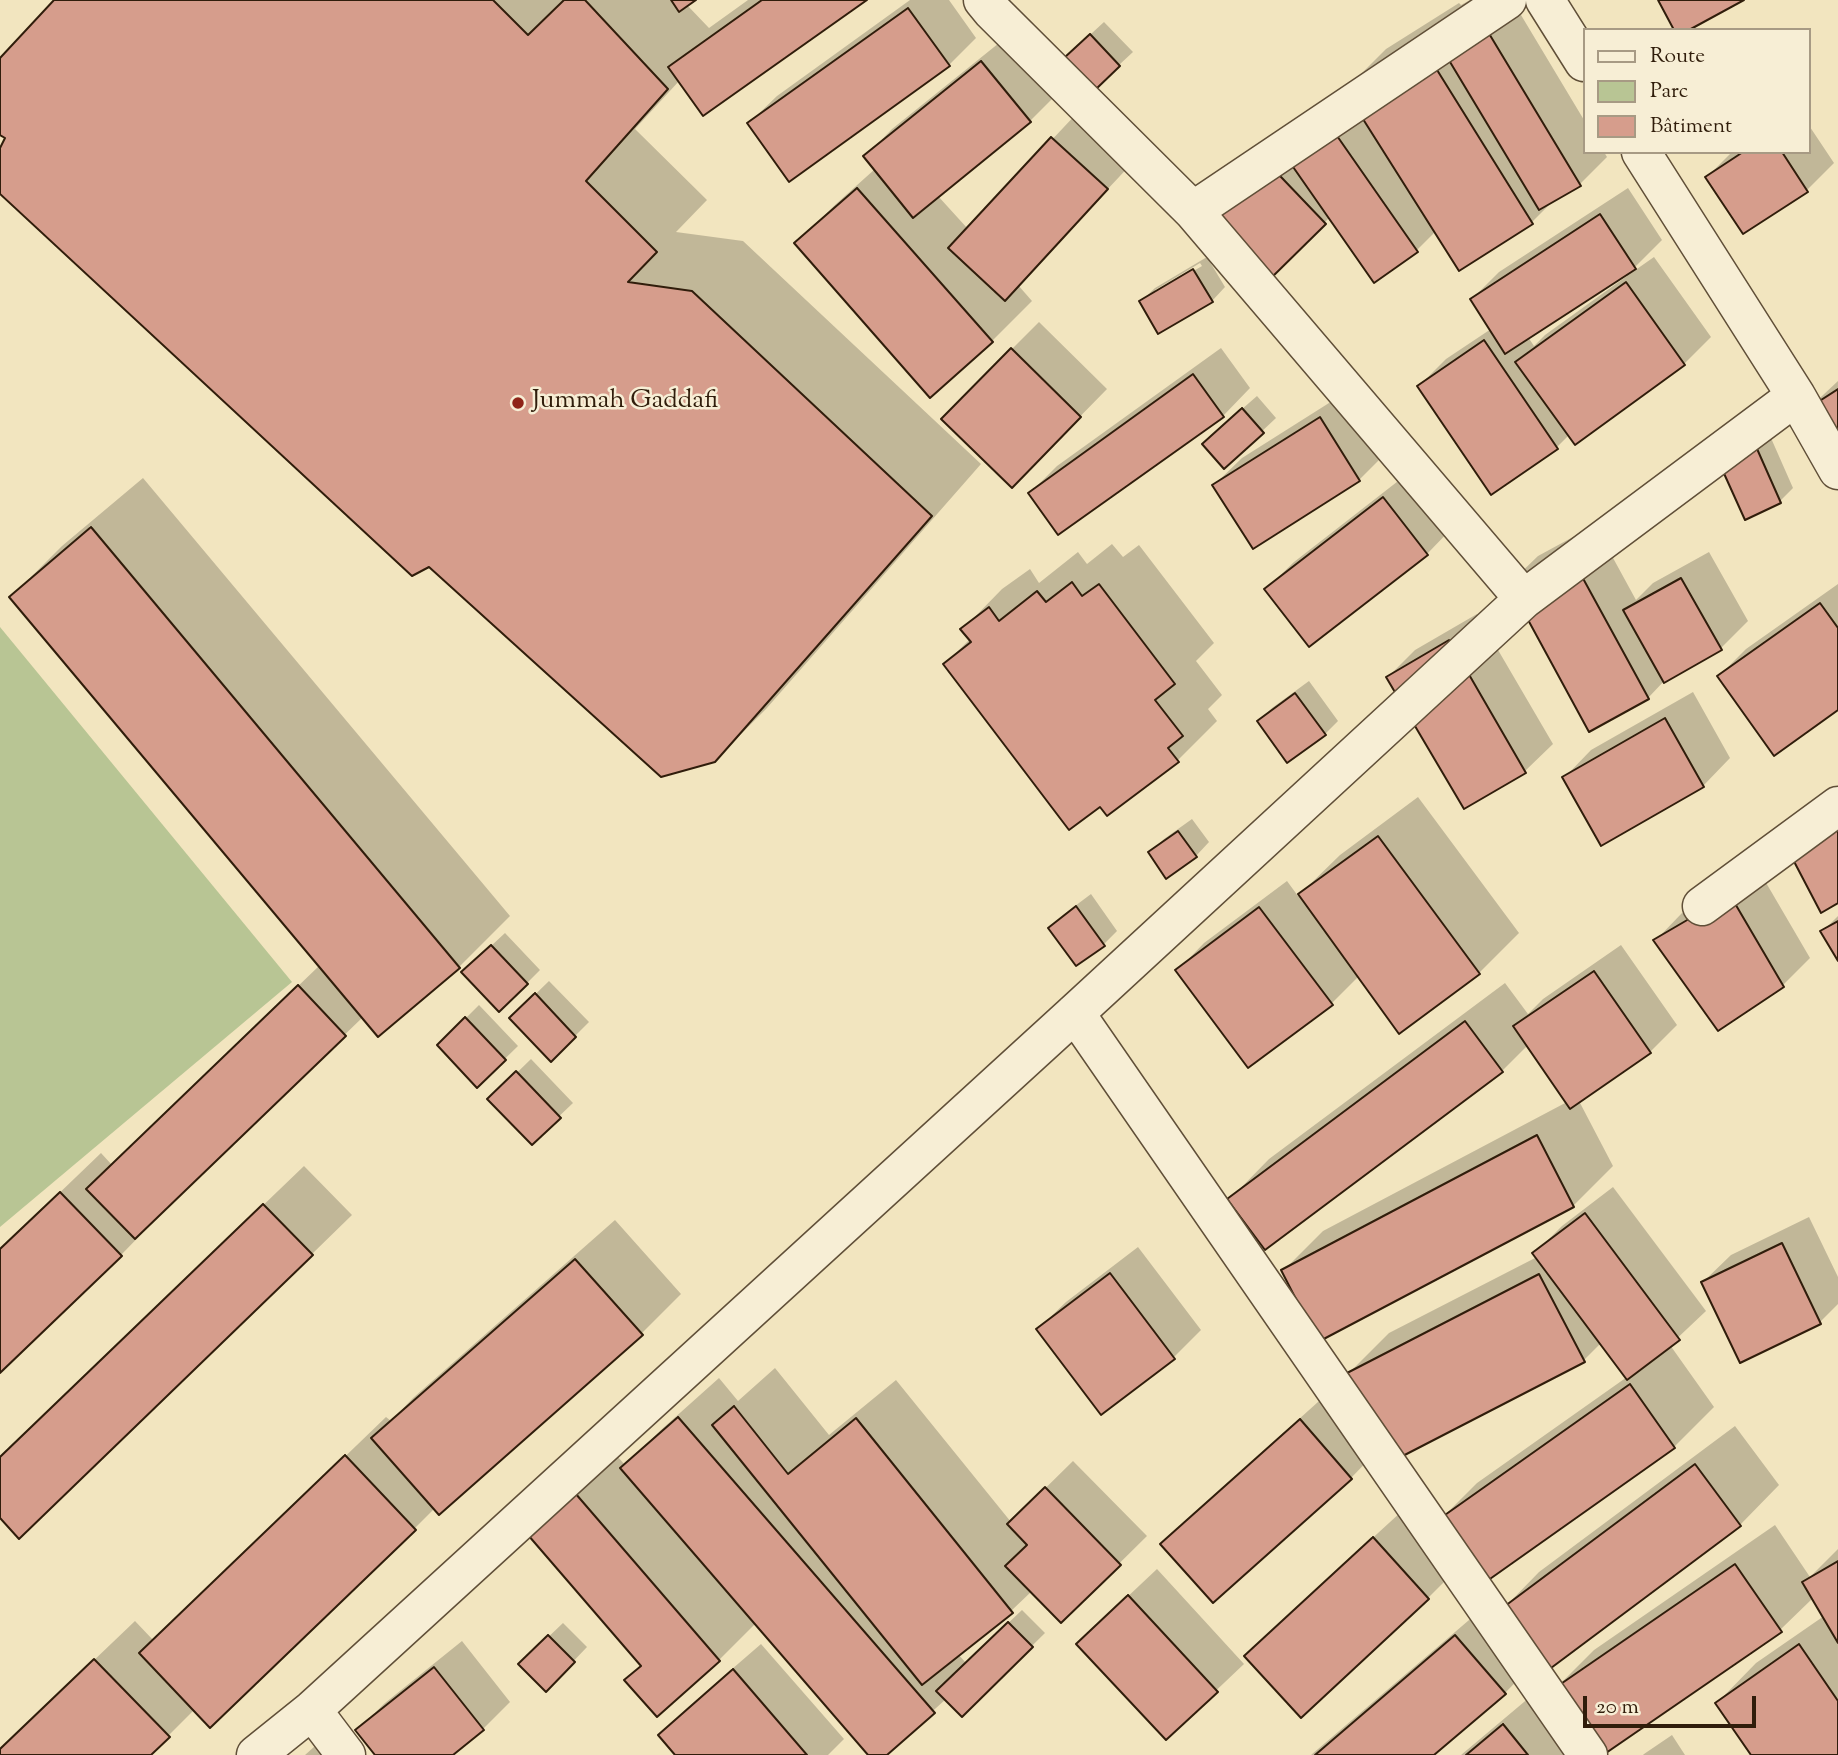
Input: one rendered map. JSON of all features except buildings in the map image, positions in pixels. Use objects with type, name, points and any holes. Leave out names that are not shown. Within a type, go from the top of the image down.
[{"type":"street","points":[[984,0],[1193,211],[1524,599]]},
{"type":"street","points":[[1193,211],[1507,0]]},
{"type":"street","points":[[1545,0],[1582,59]]},
{"type":"street","points":[[1643,154],[1796,396],[1838,470]]},
{"type":"street","points":[[256,1755],[312,1710],[1524,599],[1796,396]]},
{"type":"street","points":[[1702,906],[1838,806]]},
{"type":"street","points":[[1075,1013],[1588,1755]]},
{"type":"street","points":[[312,1710],[346,1755]]},
{"type":"green space","points":[[0,627],[292,982],[0,1227]]},
{"type":"place","name":"Jummah Gaddafi","points":[[518,403]]}]
